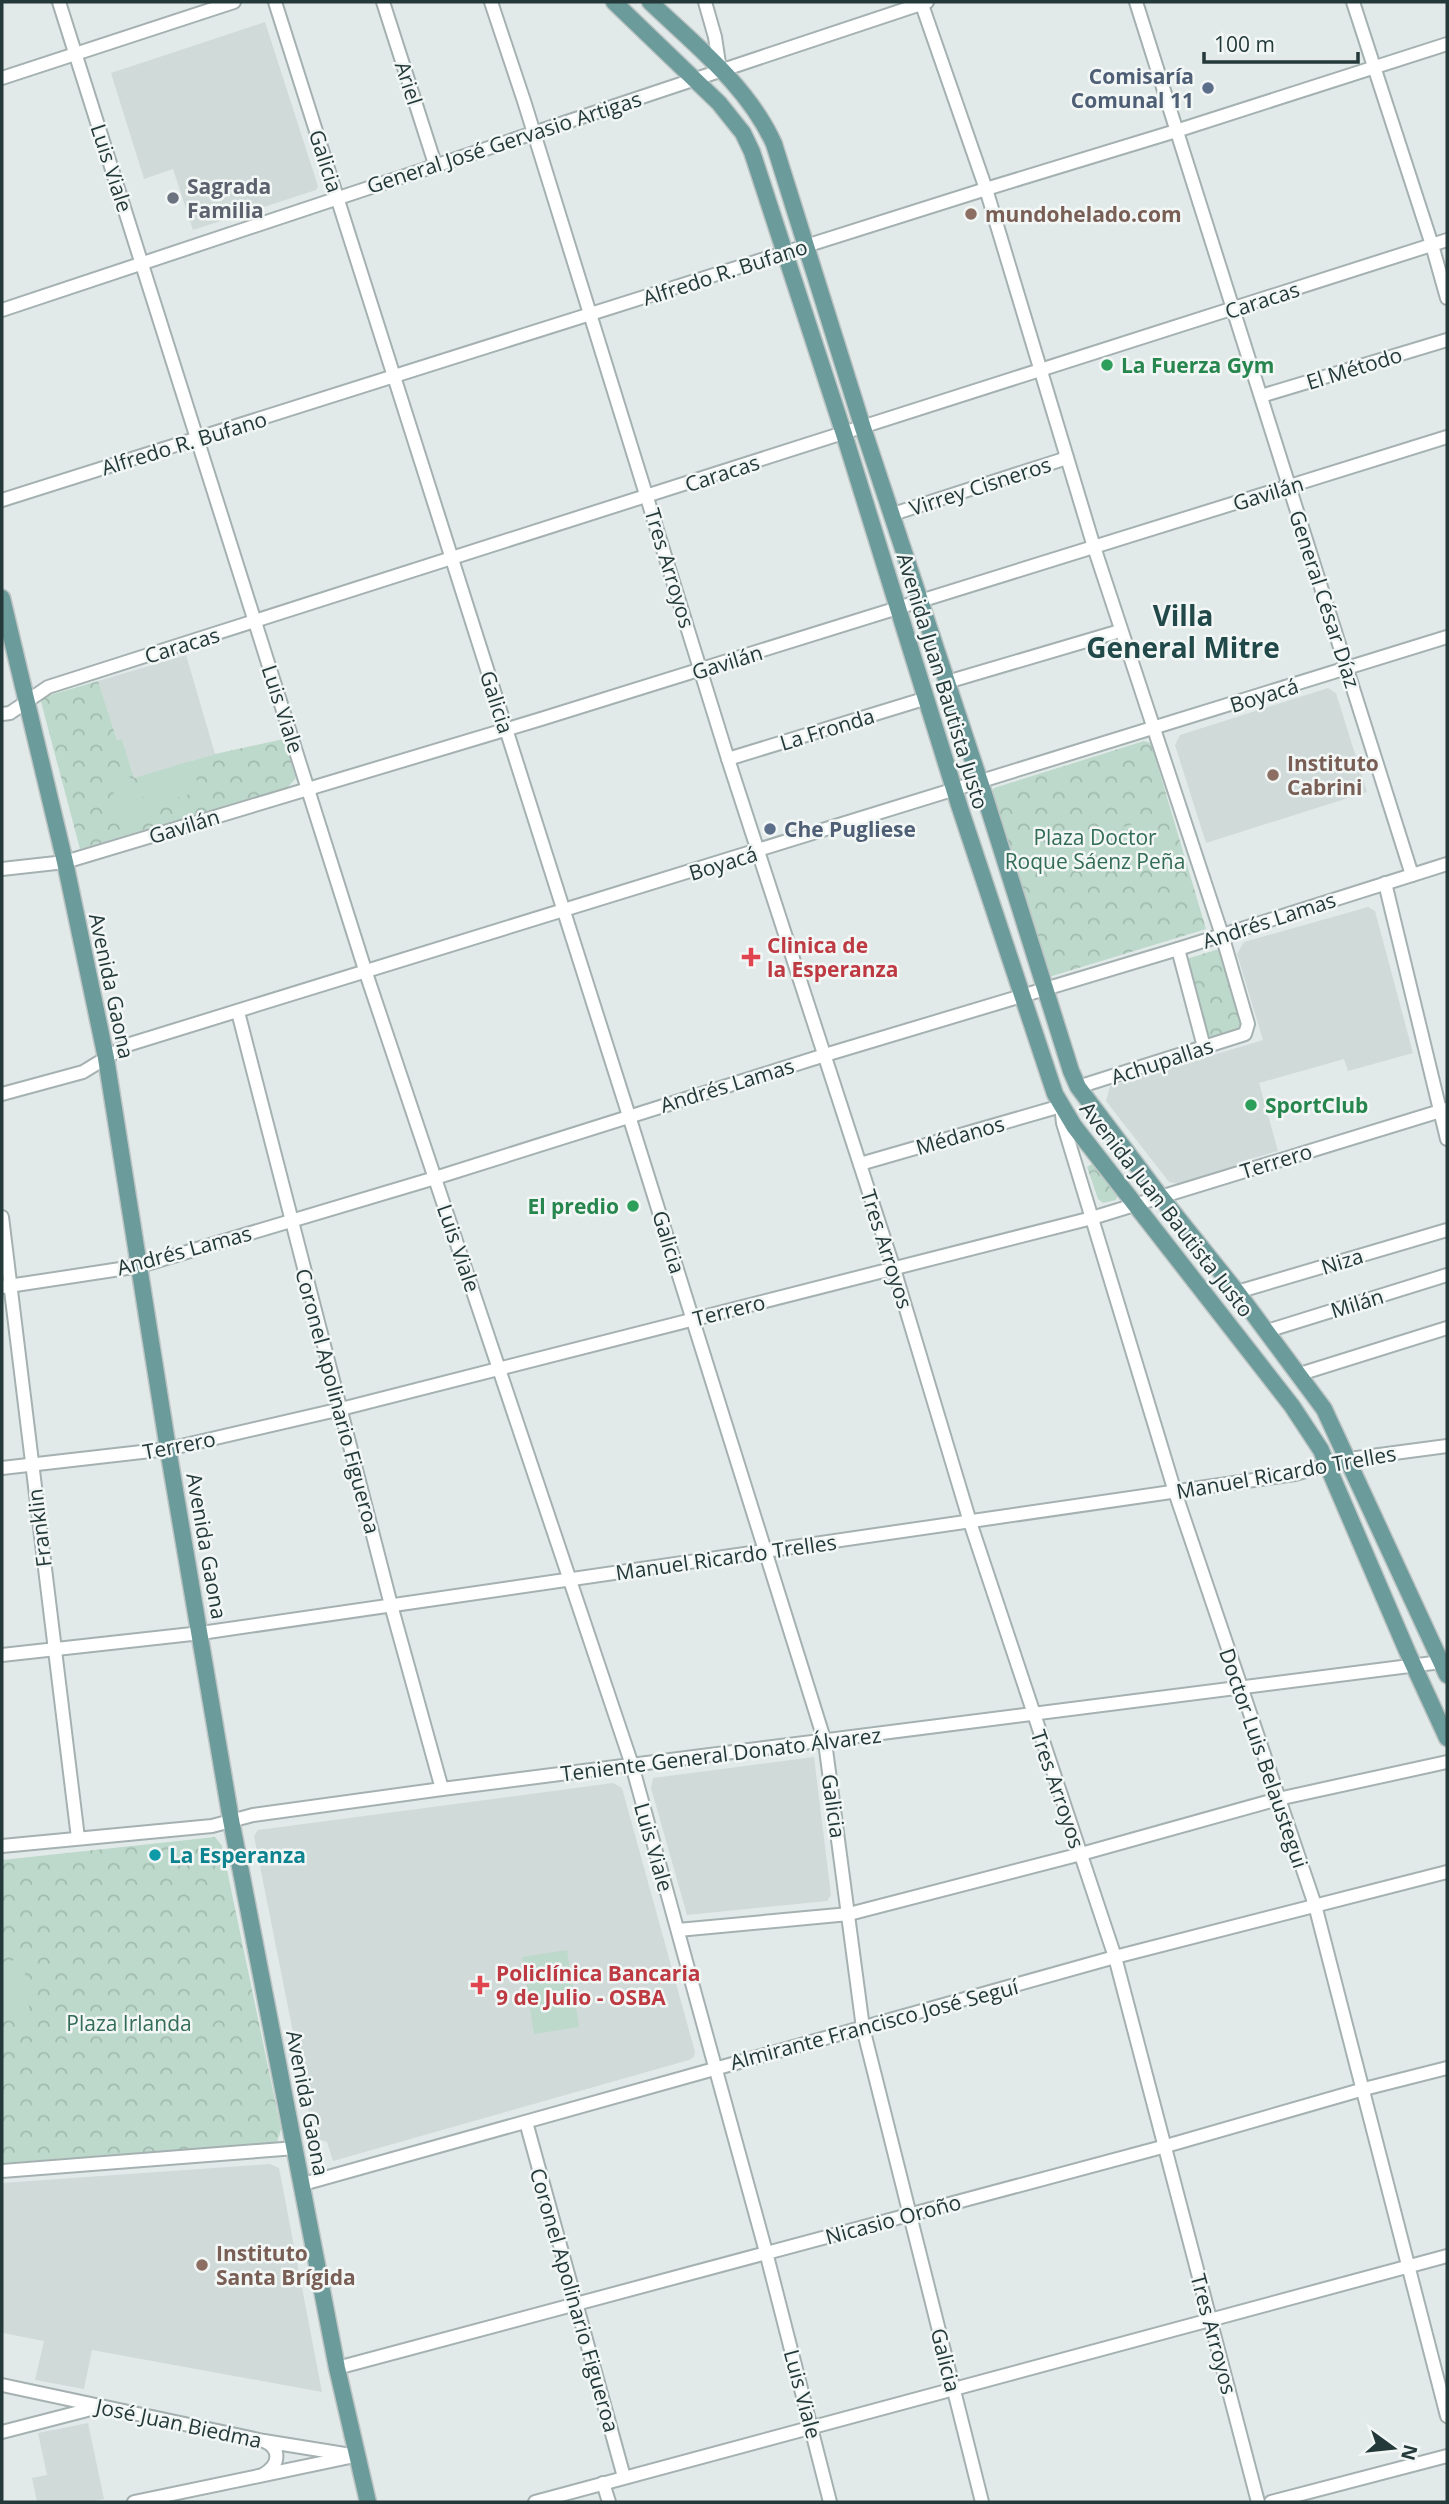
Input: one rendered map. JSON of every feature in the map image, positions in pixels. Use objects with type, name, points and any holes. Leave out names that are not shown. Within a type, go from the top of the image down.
[{"type":"main road","name":"Avenida Juan Bautista Justo","points":[[614,2],[719,103],[743,133],[752,152],[844,434],[955,791],[1049,1080],[1061,1106],[1292,1406],[1321,1450],[1447,1738]]},
{"type":"main road","name":"Avenida Juan Bautista Justo","points":[[650,2],[746,96],[766,126],[774,144],[863,428],[922,601],[1044,988],[1078,1087],[1300,1374],[1324,1409],[1445,1666]]},
{"type":"main road","name":"Avenida Gaona","points":[[2,598],[65,862],[106,1058],[168,1449],[231,1820],[337,2368],[368,2502]]},
{"type":"street","name":"Luis Viale","points":[[59,2],[366,973],[632,1765],[766,2252],[830,2502]]},
{"type":"street","points":[[2,78],[234,2]]},
{"type":"street","name":"Galicia","points":[[275,2],[825,1742],[863,2028],[982,2502]]},
{"type":"street","name":"Ariel","points":[[383,2],[435,164]]},
{"type":"street","name":"Tres Arroyos","points":[[491,2],[648,496],[728,759],[894,1269],[970,1522],[1115,1957],[1258,2502]]},
{"type":"street","points":[[705,2],[715,37],[720,70]]},
{"type":"street","points":[[924,2],[986,189],[1120,631],[1222,935]]},
{"type":"street","name":"General José Gervasio Artigas","points":[[2,310],[924,2]]},
{"type":"street","name":"General César Díaz","points":[[1136,2],[1412,875]]},
{"type":"street","points":[[1353,2],[1447,298]]},
{"type":"street","name":"Alfredo R. Bufano","points":[[2,500],[1447,44]]},
{"type":"street","name":"Caracas","points":[[2,714],[10,713],[48,687],[1447,240]]},
{"type":"street","name":"El Método","points":[[1261,396],[1447,340]]},
{"type":"street","name":"Gavilán","points":[[2,869],[65,862],[506,730],[1447,436]]},
{"type":"street","name":"Virrey Cisneros","points":[[893,514],[1067,458]]},
{"type":"street","points":[[947,682],[1120,631]]},
{"type":"street","name":"Boyacá","points":[[2,1094],[83,1072],[127,1045],[1447,637]]},
{"type":"street","name":"La Fronda","points":[[728,759],[926,698]]},
{"type":"street","name":"Andrés Lamas","points":[[6,1286],[140,1266],[435,1178],[1447,864]]},
{"type":"street","points":[[1385,883],[1444,1110],[1447,1139]]},
{"type":"street","name":"Achupallas","points":[[1078,1087],[1245,1034],[1248,1024],[1222,935]]},
{"type":"street","points":[[1178,949],[1205,1047]]},
{"type":"street","name":"Coronel Apolinario Figueroa","points":[[238,1012],[391,1605],[442,1789]]},
{"type":"street","name":"Médanos","points":[[860,1164],[1061,1106]]},
{"type":"street","name":"Doctor Luis Belaustegui","points":[[1061,1106],[1063,1123],[1175,1492],[1315,1905],[1447,2416]]},
{"type":"street","name":"Terrero","points":[[2,1468],[168,1449],[341,1409],[1092,1218],[1444,1110]]},
{"type":"street","name":"Franklin","points":[[2,1217],[6,1286],[32,1465],[78,1838]]},
{"type":"street","name":"Niza","points":[[1237,1292],[1447,1230]]},
{"type":"street","name":"Milán","points":[[1267,1331],[1447,1275]]},
{"type":"street","points":[[1300,1374],[1447,1328]]},
{"type":"street","name":"Manuel Ricardo Trelles","points":[[2,1654],[201,1633],[1296,1474],[1349,1459],[1447,1446]]},
{"type":"street","name":"Teniente General Donato Álvarez","points":[[2,1846],[212,1826],[253,1815],[442,1789],[1413,1665],[1445,1666]]},
{"type":"street","points":[[678,1930],[849,1914],[1278,1799],[1447,1762]]},
{"type":"street","name":"Almirante Francisco José Seguí","points":[[303,2184],[1115,1957],[1447,1872]]},
{"type":"street","name":"Nicasio Oroño","points":[[337,2368],[1447,2068]]},
{"type":"street","name":"Coronel Apolinario Figueroa","points":[[526,2122],[624,2477]]},
{"type":"street","points":[[2,2171],[296,2148]]},
{"type":"street","points":[[535,2502],[1447,2256]]},
{"type":"street","name":"José Juan Biedma","points":[[2,2385],[264,2441],[357,2456]]},
{"type":"street","points":[[2,2432],[98,2407]]},
{"type":"street","points":[[264,2441],[276,2450],[277,2458],[275,2465],[264,2474]]},
{"type":"street","points":[[134,2502],[357,2456]]},
{"type":"street","points":[[1272,2502],[1447,2456]]},
{"type":"street","points":[[603,2483],[609,2502]]},
{"type":"street","points":[[194,2489],[197,2502]]},
{"type":"shaded area","points":[[265,22],[318,186],[316,190],[193,230],[173,169],[144,179],[111,73]]},
{"type":"shaded area","points":[[186,655],[215,754],[134,778],[122,739],[117,740],[98,681]]},
{"type":"shaded area","name":"Instituto Cabrini","points":[[1328,688],[1336,693],[1367,792],[1206,843],[1175,745],[1180,735]]},
{"type":"shaded area","points":[[1368,907],[1375,911],[1413,1053],[1348,1071],[1344,1059],[1259,1083],[1278,1151],[1246,1160],[1247,1165],[1178,1184],[1169,1182],[1106,1101],[1110,1086],[1263,1040],[1237,954],[1244,942]]},
{"type":"shaded area","points":[[814,1757],[831,1895],[827,1901],[687,1915],[651,1788],[653,1778]]},
{"type":"shaded area","name":"Policlínica Bancaria 9 de Julio - OSBA","points":[[613,1783],[622,1788],[695,2052],[694,2057],[333,2161],[327,2142],[314,2138],[254,1836],[258,1830]]},
{"type":"shaded area","name":"Instituto Santa Brígida","points":[[270,2164],[279,2168],[322,2392],[92,2350],[84,2389],[35,2380],[44,2341],[3,2333],[2,2338],[2,2183]]},
{"type":"shaded area","points":[[88,2423],[104,2499],[87,2502],[37,2502],[32,2478],[47,2475],[38,2433]]},
{"type":"green space","points":[[98,681],[117,740],[122,739],[134,778],[215,754],[284,739],[296,778],[288,787],[80,849],[40,698]]},
{"type":"green space","name":"Plaza Doctor Roque Sáenz Peña","points":[[1144,741],[1151,743],[1206,929],[1049,977],[990,796],[994,788]]},
{"type":"green space","points":[[191,761],[200,791],[146,807],[138,777]]},
{"type":"green space","points":[[129,775],[141,814],[122,820],[110,781]]},
{"type":"green space","points":[[1147,820],[1157,861],[1133,867],[1123,827]]},
{"type":"green space","points":[[1222,948],[1248,1031],[1203,1045],[1177,962]]},
{"type":"green space","points":[[1095,1162],[1118,1195],[1116,1200],[1103,1203],[1098,1199],[1087,1167]]},
{"type":"green space","name":"Plaza Irlanda","points":[[215,1837],[222,1846],[281,2129],[277,2143],[2,2163],[2,1860]]},
{"type":"green space","points":[[567,1950],[579,2027],[534,2034],[522,1957]]},
{"type":"green space","points":[[23,1959],[30,2014],[6,2018],[2,1962]]},
{"type":"place","name":"Comisaría Comunal 11","points":[[1208,88]]},
{"type":"place","name":"Sagrada Familia","points":[[173,198]]},
{"type":"place","name":"mundohelado.com","points":[[971,214]]},
{"type":"place","name":"La Fuerza Gym","points":[[1107,365]]},
{"type":"place","name":"Instituto Cabrini","points":[[1273,775]]},
{"type":"place","name":"Che Pugliese","points":[[770,829]]},
{"type":"place","name":"Clinica de la Esperanza","points":[[751,957]]},
{"type":"place","name":"SportClub","points":[[1251,1105]]},
{"type":"place","name":"El predio","points":[[633,1206]]},
{"type":"place","name":"La Esperanza","points":[[155,1855]]},
{"type":"place","name":"Policlínica Bancaria 9 de Julio - OSBA","points":[[480,1985]]},
{"type":"place","name":"Instituto Santa Brígida","points":[[202,2265]]},
{"type":"district","name":"Villa General Mitre","points":[[1183,631]]}]
